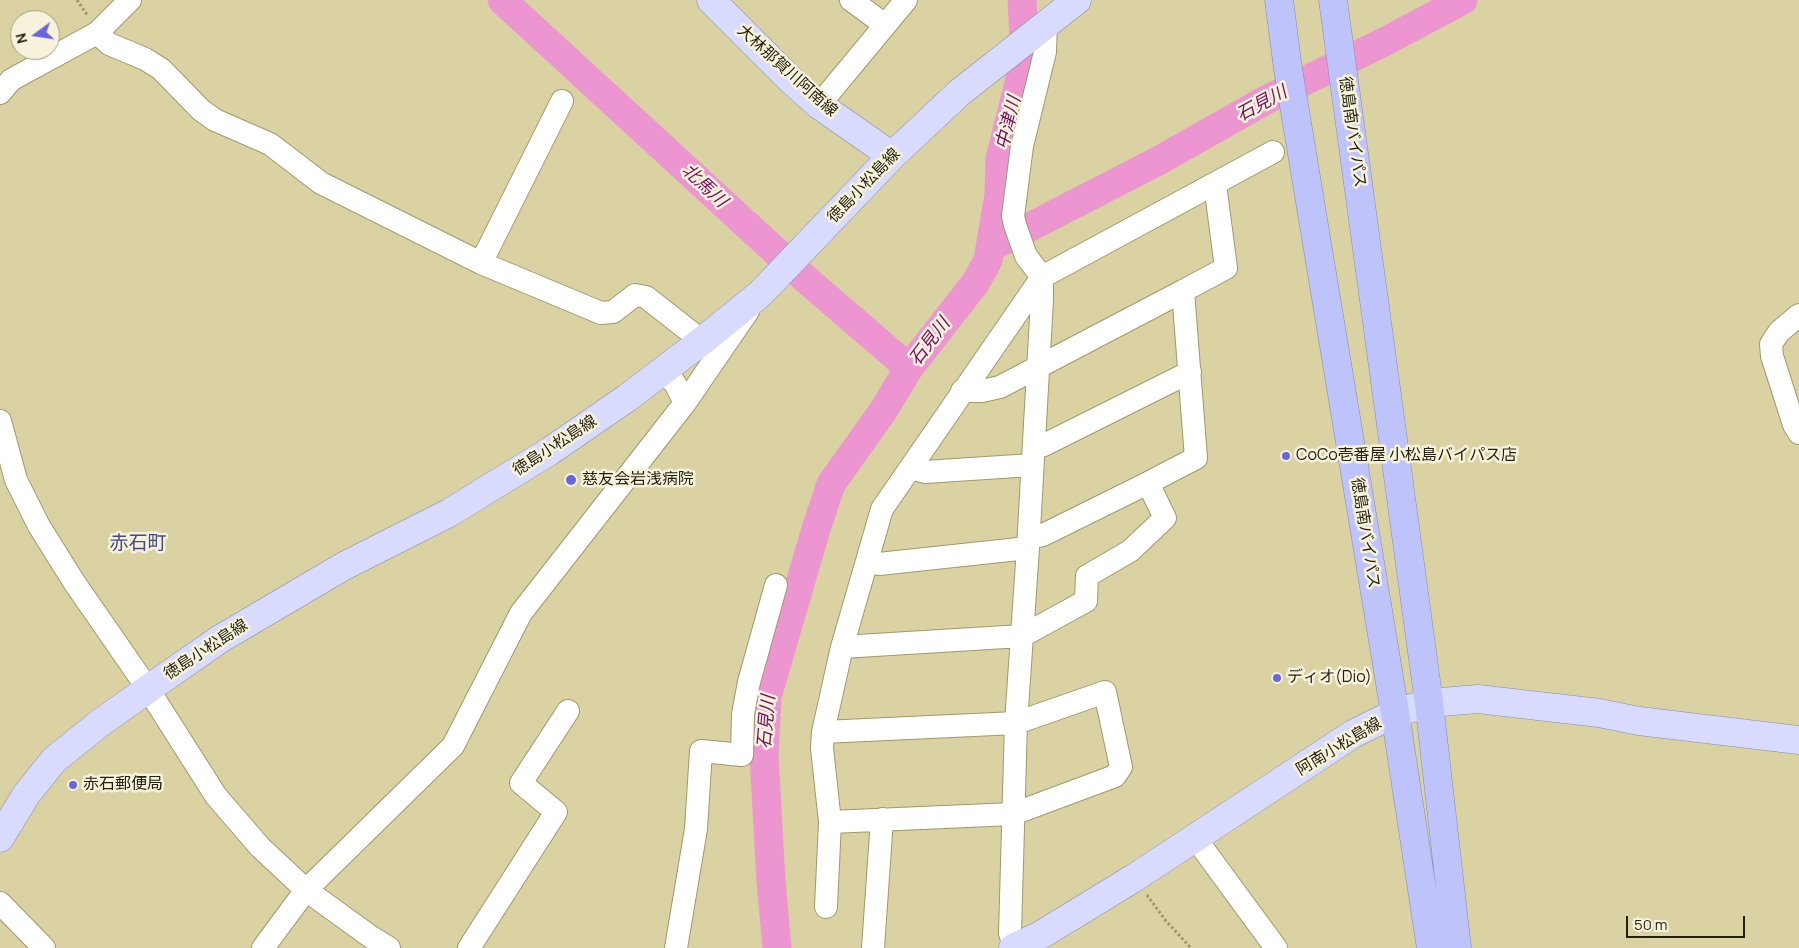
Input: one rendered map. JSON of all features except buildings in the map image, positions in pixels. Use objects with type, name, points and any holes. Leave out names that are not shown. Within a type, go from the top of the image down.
[{"type":"highway","name":"徳島南バイパス","points":[[1279,0],[1288,69],[1395,713],[1431,948]]},
{"type":"highway","name":"徳島南バイパス","points":[[1334,0],[1429,703],[1457,948]]},
{"type":"main road","name":"大林那賀川阿南線","points":[[711,0],[791,80],[819,105],[892,156]]},
{"type":"main road","name":"徳島小松島線","points":[[0,838],[26,795],[54,760],[100,723],[148,689],[220,639],[344,566],[449,513],[550,451],[627,398],[702,341],[760,294],[892,156],[959,93],[1077,0]]},
{"type":"main road","name":"阿南小松島線","points":[[1014,948],[1039,936],[1196,839],[1353,734],[1395,713],[1429,703],[1478,699],[1599,712],[1639,722],[1799,740]]},
{"type":"street","points":[[0,93],[11,80],[97,33],[130,0]]},
{"type":"street","points":[[851,0],[885,25]]},
{"type":"street","points":[[819,105],[906,0]]},
{"type":"street","points":[[1014,948],[1010,934],[1016,723],[1029,543],[1042,277],[1026,256],[1013,216],[1022,146],[1045,52],[1039,29]]},
{"type":"street","points":[[97,33],[109,44],[145,59],[161,69],[201,110],[215,120],[270,144],[321,183],[482,263],[601,313],[613,312],[635,296],[646,297],[702,341]]},
{"type":"street","points":[[482,263],[562,101]]},
{"type":"street","points":[[826,907],[830,822],[822,748],[823,732],[842,648],[882,509],[1042,277],[1273,152]]},
{"type":"street","points":[[962,391],[982,391],[1000,387],[1226,268],[1214,184]]},
{"type":"street","points":[[867,562],[879,564],[1029,543],[1196,458],[1183,291]]},
{"type":"street","points":[[262,948],[306,890],[453,746],[521,613],[685,403],[760,294]]},
{"type":"street","points":[[1799,315],[1778,332],[1771,344],[1772,356],[1794,425],[1799,433]]},
{"type":"street","points":[[911,468],[925,472],[1033,456],[1044,444],[1190,372]]},
{"type":"street","points":[[657,375],[672,379],[685,403]]},
{"type":"street","points":[[0,421],[16,480],[40,526],[74,582],[148,689],[216,796],[260,846],[306,890],[389,948]]},
{"type":"street","points":[[842,648],[1022,636],[1086,601],[1086,576],[1130,551],[1165,518],[1148,483]]},
{"type":"street","points":[[676,948],[696,829],[701,751],[742,755],[743,714],[749,682],[776,584]]},
{"type":"street","points":[[823,732],[1016,723],[1105,692],[1121,767],[1115,776],[1013,814],[830,822]]},
{"type":"street","points":[[469,948],[556,812],[521,783],[568,711]]},
{"type":"street","points":[[872,948],[882,819]]},
{"type":"street","points":[[1196,839],[1276,948]]},
{"type":"street","points":[[0,904],[44,948]]},
{"type":"path","points":[[1134,878],[1166,921],[1191,948]]},
{"type":"waterway","name":"北馬川","points":[[502,0],[809,282],[909,368]]},
{"type":"waterway","name":"石見川","points":[[777,948],[764,756],[767,697],[831,484],[883,411],[909,368],[976,282],[988,260],[999,195],[1000,159],[1025,59],[1022,0]]},
{"type":"waterway","name":"石見川","points":[[993,246],[1158,161],[1266,100],[1386,41],[1463,0]]},
{"type":"place","name":"CoCo壱番屋 小松島バイパス店","points":[[1286,456]]},
{"type":"place","name":"慈友会岩浅病院","points":[[571,480]]},
{"type":"place","name":"ディオ(Dio)","points":[[1277,678]]},
{"type":"place","name":"赤石郵便局","points":[[73,785]]},
{"type":"district","name":"赤石町","points":[[138,544]]},
{"type":"water label","name":"中津川","points":[[1009,123]]}]
